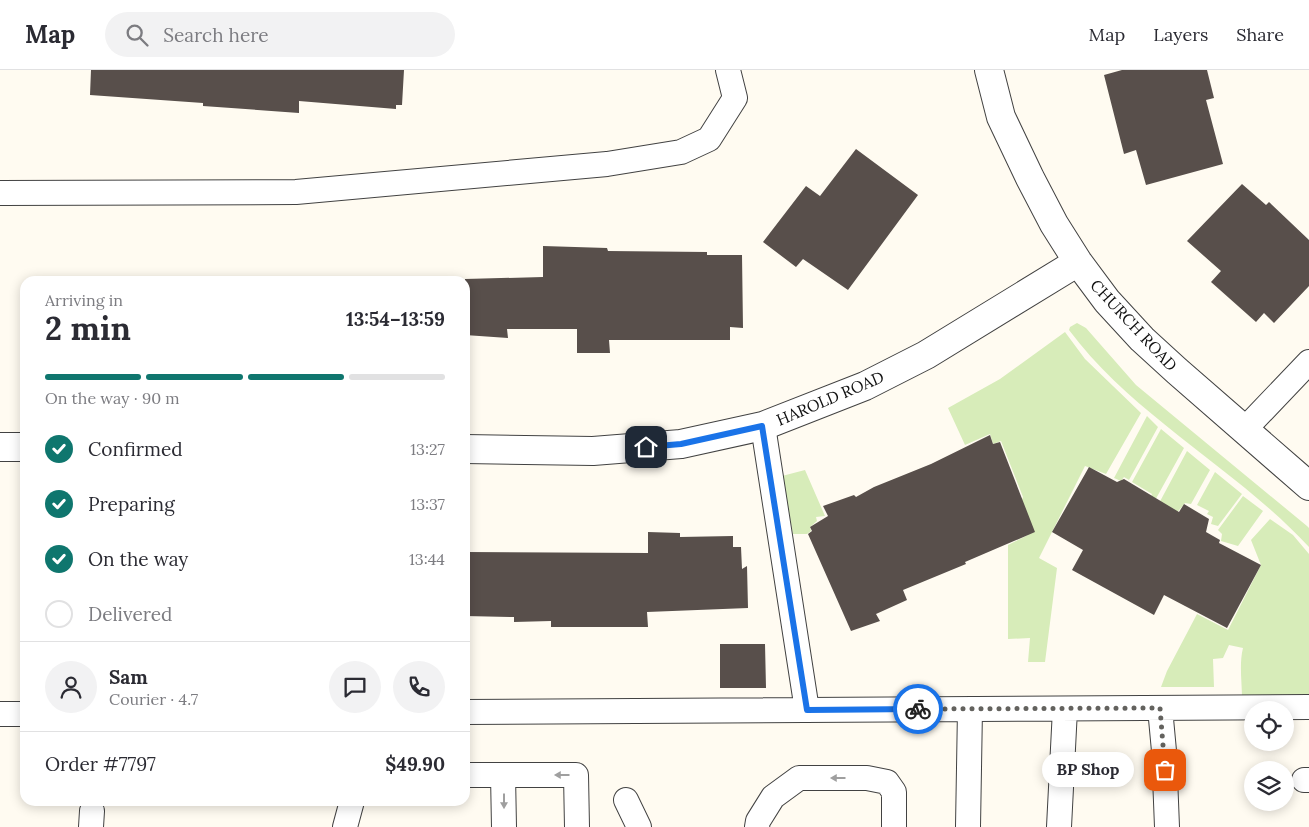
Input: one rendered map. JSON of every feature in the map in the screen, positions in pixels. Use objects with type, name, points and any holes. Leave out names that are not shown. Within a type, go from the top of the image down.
[{"type":"street","name":"CHURCH ROAD","points":[[989,70],[1001,117],[1030,178],[1054,224],[1078,262],[1107,301],[1142,339],[1309,486]]},
{"type":"street","name":"HAROLD ROAD","points":[[470,449],[592,450],[681,444],[762,426],[865,386],[926,355],[1078,262]]},
{"type":"street","points":[[0,447],[20,447]]},
{"type":"lane","points":[[0,193],[296,192],[607,164],[681,152],[709,139],[735,98],[728,70]]},
{"type":"lane","points":[[1245,429],[1309,362]]},
{"type":"lane","points":[[762,426],[807,710]]},
{"type":"lane","points":[[470,712],[1309,707]]},
{"type":"lane","points":[[1160,708],[1167,827]]},
{"type":"lane","points":[[968,827],[970,709]]},
{"type":"lane","points":[[1059,827],[1065,709]]},
{"type":"lane","points":[[0,714],[20,714]]},
{"type":"lane","points":[[470,775],[576,775],[577,827]]},
{"type":"lane","points":[[504,775],[504,827]]},
{"type":"lane","points":[[757,827],[758,821],[773,797],[799,778],[867,778],[887,782],[894,792],[894,827]]},
{"type":"lane","points":[[626,800],[640,827]]},
{"type":"lane","points":[[346,827],[351,806]]},
{"type":"green space","points":[[1077,323],[1086,328],[1136,385],[1307,526],[1309,528],[1309,547],[1250,492],[1124,390],[1095,361],[1069,330],[1070,327]]},
{"type":"green space","points":[[1065,332],[1085,359],[1141,413],[1106,474],[1085,466],[1039,558],[1057,568],[1045,662],[1028,662],[1030,638],[1008,639],[1008,545],[1028,535],[1020,505],[1023,497],[1001,441],[993,444],[990,434],[965,445],[948,408],[1000,379]]},
{"type":"green space","points":[[1147,416],[1158,427],[1129,480],[1124,477],[1121,481],[1114,478]]},
{"type":"green space","points":[[1161,429],[1184,448],[1153,504],[1149,502],[1152,494],[1132,482]]},
{"type":"green space","points":[[1187,451],[1210,470],[1191,504],[1185,503],[1175,515],[1157,507]]},
{"type":"green space","points":[[805,470],[825,516],[816,517],[817,521],[810,527],[811,531],[807,534],[793,534],[782,476]]},
{"type":"green space","points":[[1215,472],[1242,494],[1218,526],[1211,524],[1213,517],[1207,514],[1209,511],[1197,505]]},
{"type":"green space","points":[[1243,496],[1263,511],[1238,546],[1221,541],[1222,534],[1218,530]]},
{"type":"green space","points":[[1270,519],[1293,535],[1309,554],[1309,698],[1242,698],[1241,667],[1243,648],[1229,645],[1223,658],[1213,659],[1214,687],[1161,687],[1167,671],[1197,614],[1228,630],[1261,565],[1251,540]]},
{"type":"building","points":[[91,70],[404,70],[402,105],[396,105],[396,109],[299,101],[299,113],[203,106],[203,103],[90,95]]},
{"type":"building","points":[[1122,70],[1207,70],[1214,98],[1206,100],[1223,164],[1146,185],[1136,150],[1124,154],[1104,75]]},
{"type":"building","points":[[856,149],[918,195],[848,290],[803,259],[796,267],[763,242],[806,186],[820,196]]},
{"type":"building","points":[[1242,184],[1266,205],[1269,202],[1309,240],[1309,286],[1274,323],[1264,313],[1256,322],[1211,282],[1221,271],[1187,241]]},
{"type":"building","points":[[543,246],[607,248],[608,251],[707,252],[707,255],[742,255],[743,328],[730,327],[730,340],[609,340],[610,353],[577,353],[577,329],[507,329],[508,338],[470,335],[470,279],[543,277]]},
{"type":"building","points":[[990,435],[993,444],[1000,442],[1035,532],[965,562],[966,564],[903,590],[907,600],[876,614],[880,621],[851,631],[808,534],[812,531],[810,527],[828,516],[823,506],[854,495],[856,497],[874,487],[931,464]]},
{"type":"building","points":[[1089,467],[1117,482],[1124,479],[1179,512],[1184,504],[1209,519],[1206,532],[1220,540],[1219,543],[1261,565],[1227,628],[1164,595],[1154,615],[1072,570],[1083,550],[1052,532]]},
{"type":"building","points":[[648,532],[680,533],[680,537],[733,536],[733,547],[741,547],[742,569],[747,566],[748,608],[647,612],[648,627],[551,627],[551,621],[514,622],[514,617],[470,616],[470,552],[648,553]]},
{"type":"building","points":[[720,644],[765,644],[766,688],[720,688]]},
{"type":"way so far","points":[[918,709],[1160,708],[1165,770]]},
{"type":"place","name":"BP Shop","points":[[1165,770]]},
{"type":"route","points":[[646,447],[681,444],[762,426],[807,710],[918,709]]}]
